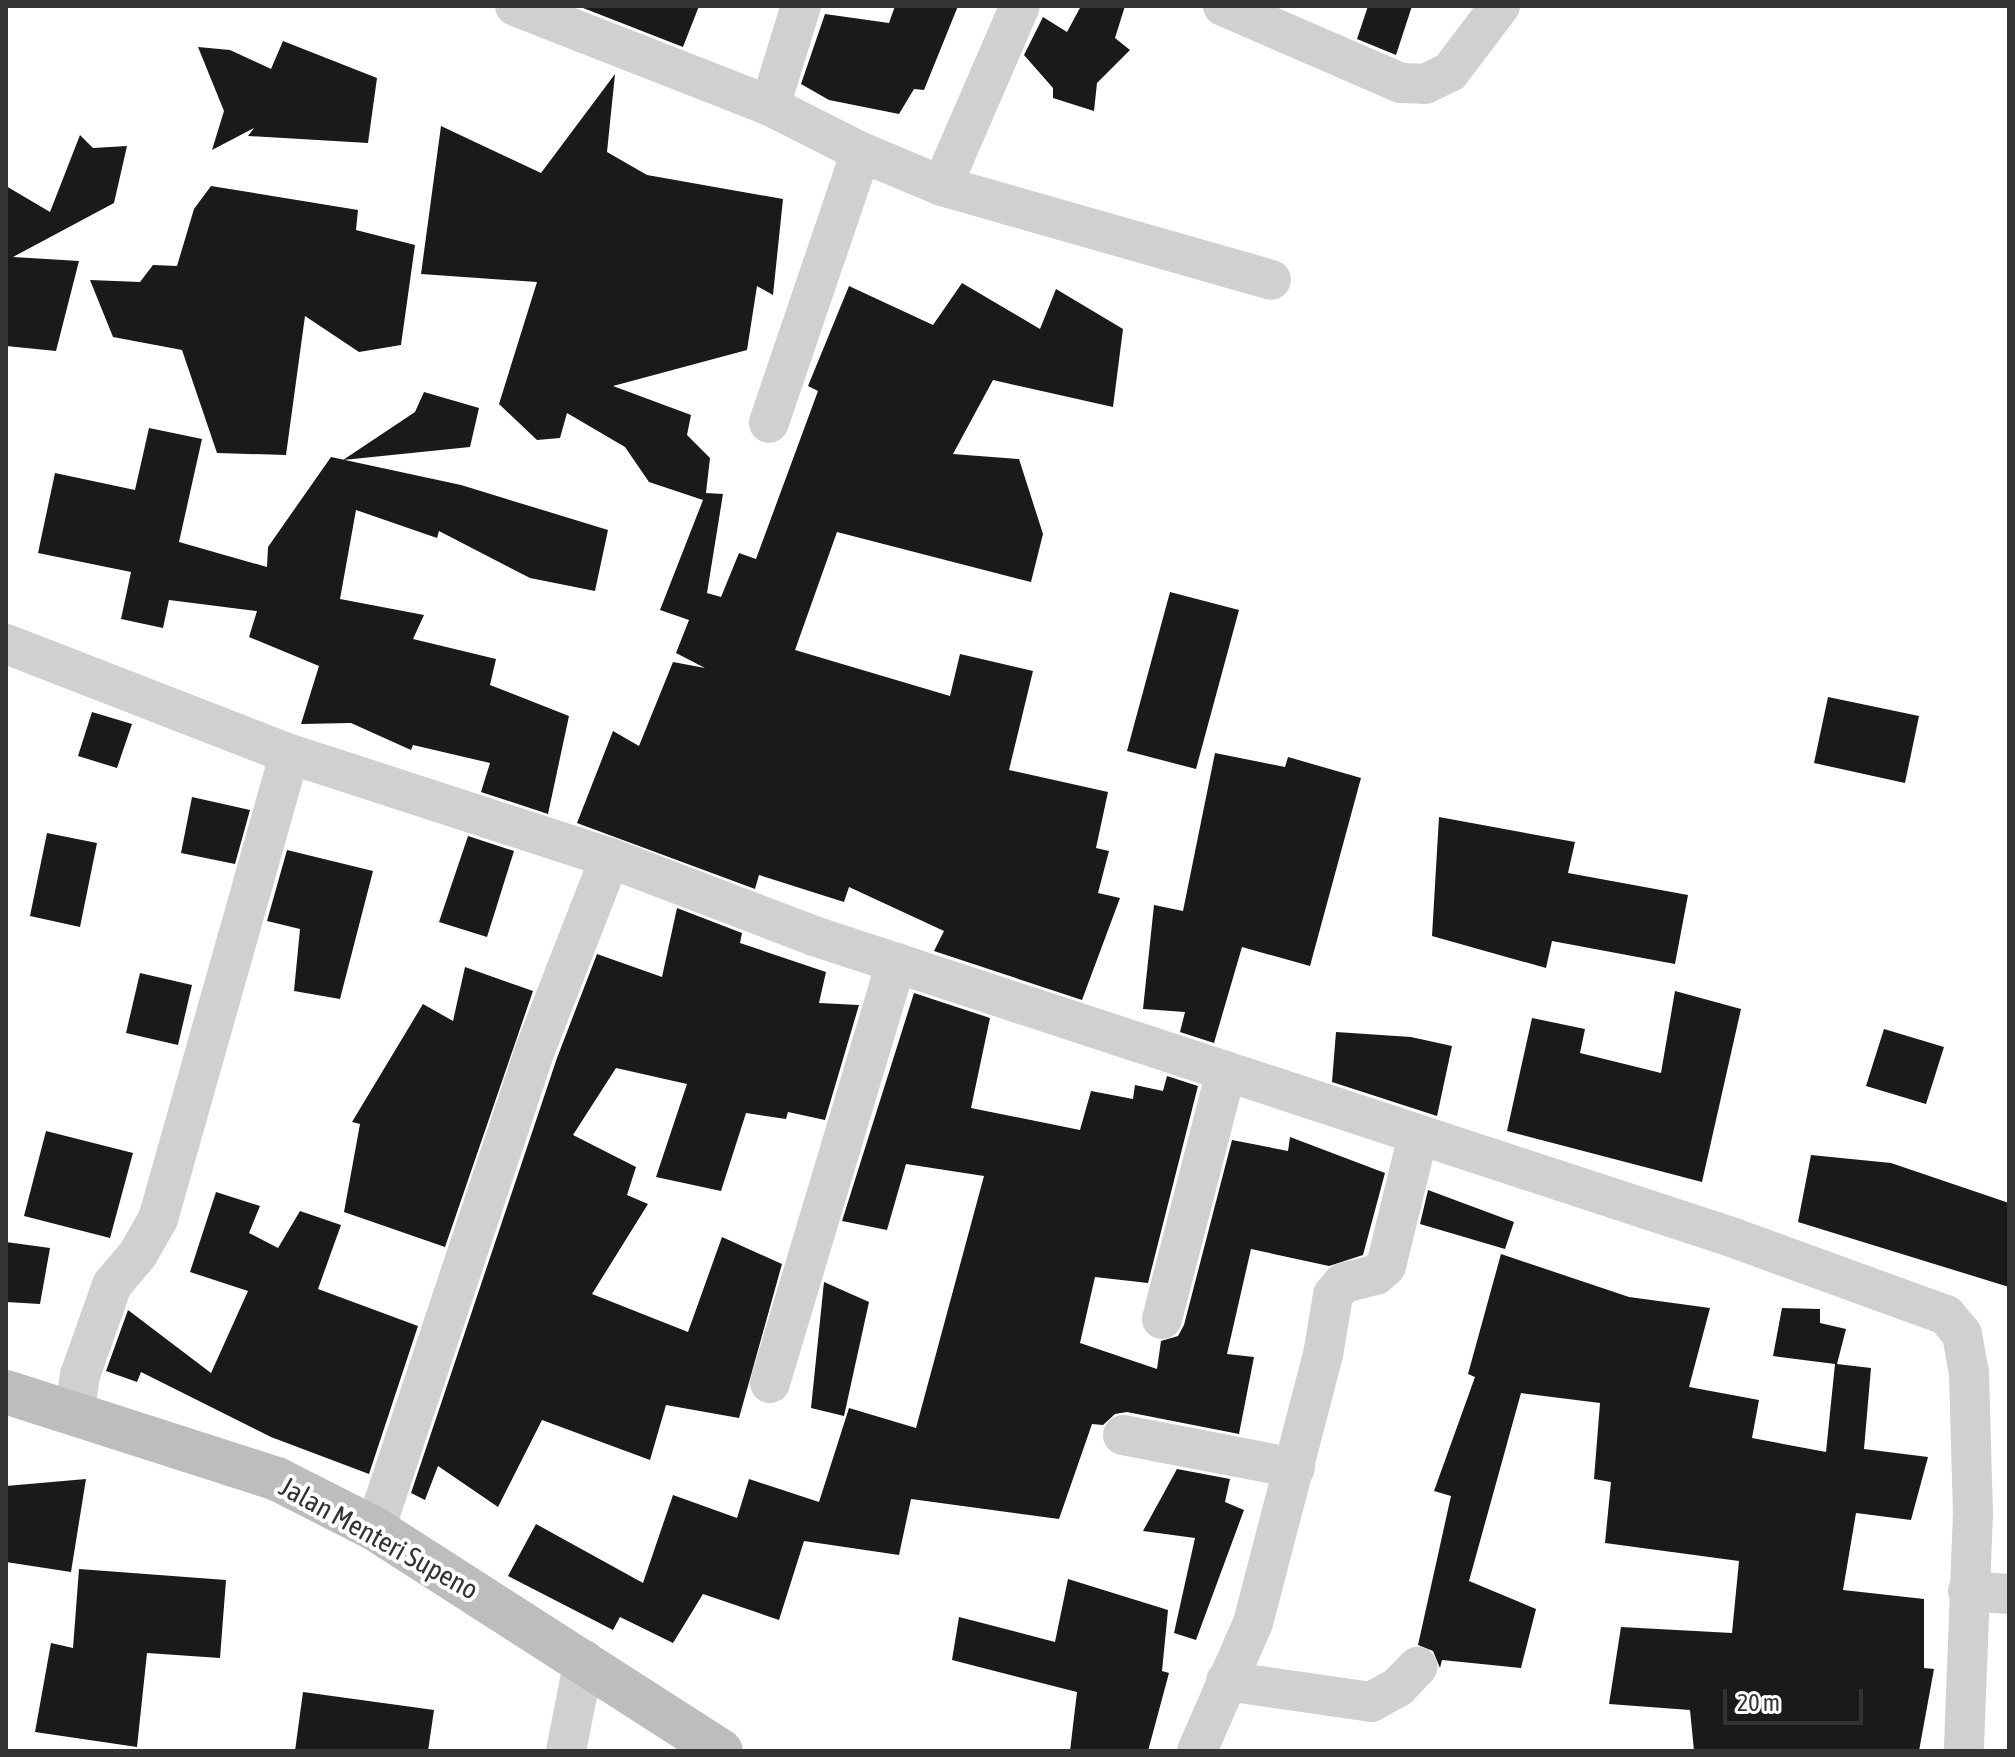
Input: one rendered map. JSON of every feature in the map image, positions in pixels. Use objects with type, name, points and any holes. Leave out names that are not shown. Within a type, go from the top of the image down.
[{"type":"main road","name":"Jalan Menteri Supeno","points":[[6,1392],[277,1479],[375,1529],[584,1660],[709,1746]]},
{"type":"street","points":[[515,6],[770,106],[861,152],[942,186],[1271,280]]},
{"type":"street","points":[[770,106],[801,6]]},
{"type":"street","points":[[942,186],[1020,6]]},
{"type":"street","points":[[1223,6],[1401,83],[1425,84],[1450,72],[1500,6]]},
{"type":"street","points":[[769,423],[861,152]]},
{"type":"street","points":[[6,644],[290,754],[610,858],[896,962],[1734,1238],[1946,1315],[1962,1334],[1969,1372],[1973,1512],[1964,1751]]},
{"type":"street","points":[[75,1414],[80,1375],[112,1285],[138,1254],[158,1219],[290,754]]},
{"type":"street","points":[[375,1529],[535,1050],[610,858]]},
{"type":"street","points":[[770,1383],[896,962]]},
{"type":"street","points":[[1162,1319],[1226,1071]]},
{"type":"street","points":[[1197,1751],[1253,1623],[1295,1468],[1333,1295],[1343,1283],[1376,1275],[1386,1266],[1418,1136]]},
{"type":"street","points":[[1123,1435],[1295,1468]]},
{"type":"street","points":[[1968,1591],[2009,1594]]},
{"type":"street","points":[[566,1751],[584,1660]]},
{"type":"street","points":[[1226,1681],[1371,1702],[1398,1687],[1417,1667]]},
{"type":"building","points":[[578,6],[699,6],[683,47]]},
{"type":"building","points":[[895,6],[958,6],[924,90],[914,89],[899,114],[829,100],[801,84],[825,14],[889,23]]},
{"type":"building","points":[[1081,6],[1125,6],[1115,38],[1130,50],[1097,83],[1094,111],[1053,98],[1053,88],[1024,55],[1043,17],[1067,32]]},
{"type":"building","points":[[1368,6],[1412,6],[1396,55],[1357,39]]},
{"type":"building","points":[[283,41],[377,78],[368,143],[248,136],[254,128],[212,150],[224,111],[198,47],[230,50],[271,69]]},
{"type":"building","points":[[615,74],[607,152],[647,175],[783,199],[773,295],[757,286],[747,350],[613,386],[691,415],[687,435],[710,458],[706,493],[723,494],[707,593],[721,597],[739,553],[756,559],[818,391],[808,386],[849,286],[933,325],[962,283],[1040,329],[1056,289],[1123,329],[1113,407],[993,380],[953,454],[1019,459],[1043,534],[1031,582],[837,532],[795,650],[950,696],[960,654],[1033,671],[1009,770],[1108,792],[1096,848],[1109,851],[1098,893],[1120,898],[1082,1000],[934,951],[944,931],[849,887],[844,902],[759,875],[755,889],[577,823],[613,731],[639,746],[673,662],[705,668],[676,653],[689,620],[660,610],[703,500],[649,482],[625,447],[567,413],[560,438],[537,440],[499,404],[537,282],[421,274],[441,126],[541,173]]},
{"type":"building","points":[[80,135],[93,148],[127,146],[114,203],[13,257],[79,261],[56,351],[6,346],[6,186],[50,212]]},
{"type":"building","points":[[211,186],[358,210],[356,230],[415,245],[401,345],[359,352],[305,316],[286,455],[217,453],[182,350],[113,337],[90,280],[140,282],[153,265],[177,266],[194,209]]},
{"type":"building","points":[[424,392],[479,408],[470,447],[343,460],[415,412]]},
{"type":"building","points":[[149,428],[202,439],[179,542],[267,567],[268,547],[331,457],[461,485],[608,530],[595,591],[530,578],[439,531],[437,538],[356,510],[340,599],[424,615],[413,639],[496,659],[490,685],[569,716],[548,814],[481,792],[490,763],[413,745],[411,750],[351,723],[301,724],[319,666],[249,637],[257,611],[169,600],[163,628],[121,619],[131,572],[38,553],[55,473],[135,490]]},
{"type":"building","points":[[1170,592],[1239,610],[1196,769],[1127,751]]},
{"type":"building","points":[[1828,697],[1919,716],[1905,783],[1814,763]]},
{"type":"building","points":[[92,712],[132,724],[117,768],[78,756]]},
{"type":"building","points":[[1215,753],[1285,767],[1288,757],[1361,778],[1310,966],[1242,947],[1214,1043],[1180,1032],[1185,1012],[1143,1009],[1154,905],[1183,911]]},
{"type":"building","points":[[192,797],[250,810],[235,864],[181,853]]},
{"type":"building","points":[[1439,817],[1575,842],[1568,873],[1688,895],[1675,964],[1552,941],[1546,968],[1432,936]]},
{"type":"building","points":[[47,833],[97,843],[80,927],[30,916]]},
{"type":"building","points":[[468,836],[514,851],[487,937],[439,922]]},
{"type":"building","points":[[287,850],[373,871],[340,999],[294,991],[300,929],[267,921]]},
{"type":"building","points":[[677,908],[742,933],[740,943],[826,972],[819,1003],[859,1005],[825,1120],[788,1112],[786,1119],[746,1113],[721,1191],[656,1177],[687,1084],[616,1068],[573,1135],[636,1167],[627,1195],[648,1204],[592,1294],[688,1332],[722,1237],[782,1264],[739,1418],[666,1405],[650,1460],[542,1420],[498,1507],[438,1466],[425,1500],[411,1493],[557,1058],[597,954],[662,977]]},
{"type":"building","points":[[465,967],[533,991],[445,1247],[344,1212],[360,1124],[352,1122],[423,1004],[453,1021]]},
{"type":"building","points":[[140,973],[192,985],[178,1045],[126,1033]]},
{"type":"building","points":[[1675,991],[1741,1009],[1702,1182],[1507,1131],[1532,1018],[1585,1029],[1580,1053],[1661,1073]]},
{"type":"building","points":[[914,993],[990,1018],[971,1108],[1080,1130],[1091,1091],[1133,1099],[1135,1085],[1163,1091],[1167,1076],[1198,1086],[1148,1283],[1095,1277],[1080,1343],[1157,1369],[1161,1341],[1178,1336],[1184,1325],[1232,1140],[1288,1151],[1290,1137],[1385,1173],[1363,1255],[1329,1266],[1251,1249],[1227,1354],[1254,1357],[1239,1434],[1127,1412],[1115,1414],[1103,1425],[1092,1424],[1059,1519],[911,1499],[899,1555],[804,1541],[779,1620],[703,1594],[673,1643],[620,1617],[613,1630],[508,1576],[536,1524],[643,1583],[673,1495],[737,1518],[749,1479],[819,1502],[849,1408],[916,1428],[984,1176],[906,1164],[887,1230],[842,1221]]},
{"type":"building","points":[[1884,1029],[1944,1047],[1926,1104],[1866,1086]]},
{"type":"building","points":[[1336,1032],[1411,1037],[1452,1046],[1437,1116],[1332,1082]]},
{"type":"building","points":[[46,1131],[133,1153],[110,1238],[24,1216]]},
{"type":"building","points":[[1811,1155],[1891,1163],[2009,1203],[2009,1287],[1798,1222]]},
{"type":"building","points":[[1428,1190],[1514,1222],[1505,1249],[1420,1224]]},
{"type":"building","points":[[216,1192],[260,1206],[249,1233],[278,1248],[300,1211],[341,1225],[318,1289],[418,1326],[369,1474],[271,1437],[141,1372],[137,1382],[106,1371],[128,1310],[211,1373],[248,1291],[190,1272]]},
{"type":"building","points":[[6,1242],[50,1248],[40,1304],[6,1302]]},
{"type":"building","points":[[1501,1254],[1629,1297],[1710,1308],[1689,1387],[1759,1400],[1752,1438],[1826,1452],[1835,1364],[1773,1356],[1782,1308],[1820,1309],[1820,1323],[1846,1329],[1837,1364],[1871,1368],[1864,1449],[1928,1457],[1911,1520],[1856,1513],[1843,1590],[1924,1599],[1924,1668],[1934,1669],[1919,1751],[1694,1751],[1690,1710],[1609,1704],[1621,1627],[1732,1633],[1739,1561],[1605,1543],[1611,1482],[1594,1479],[1600,1403],[1521,1393],[1469,1581],[1536,1609],[1521,1668],[1442,1660],[1440,1668],[1433,1651],[1418,1645],[1451,1496],[1434,1491],[1475,1377],[1468,1374]]},
{"type":"building","points":[[824,1282],[869,1302],[844,1416],[811,1408]]},
{"type":"building","points":[[1177,1469],[1230,1479],[1225,1502],[1244,1510],[1196,1640],[1174,1633],[1195,1538],[1143,1531]]},
{"type":"building","points":[[86,1479],[71,1572],[6,1562],[6,1486]]},
{"type":"building","points":[[79,1569],[226,1580],[220,1658],[147,1653],[137,1747],[35,1732],[51,1643],[73,1648]]},
{"type":"building","points":[[1068,1579],[1168,1610],[1162,1671],[1169,1673],[1148,1751],[1070,1751],[1077,1692],[952,1660],[959,1617],[1055,1642]]},
{"type":"building","points":[[303,1692],[434,1710],[428,1751],[295,1751]]}]
